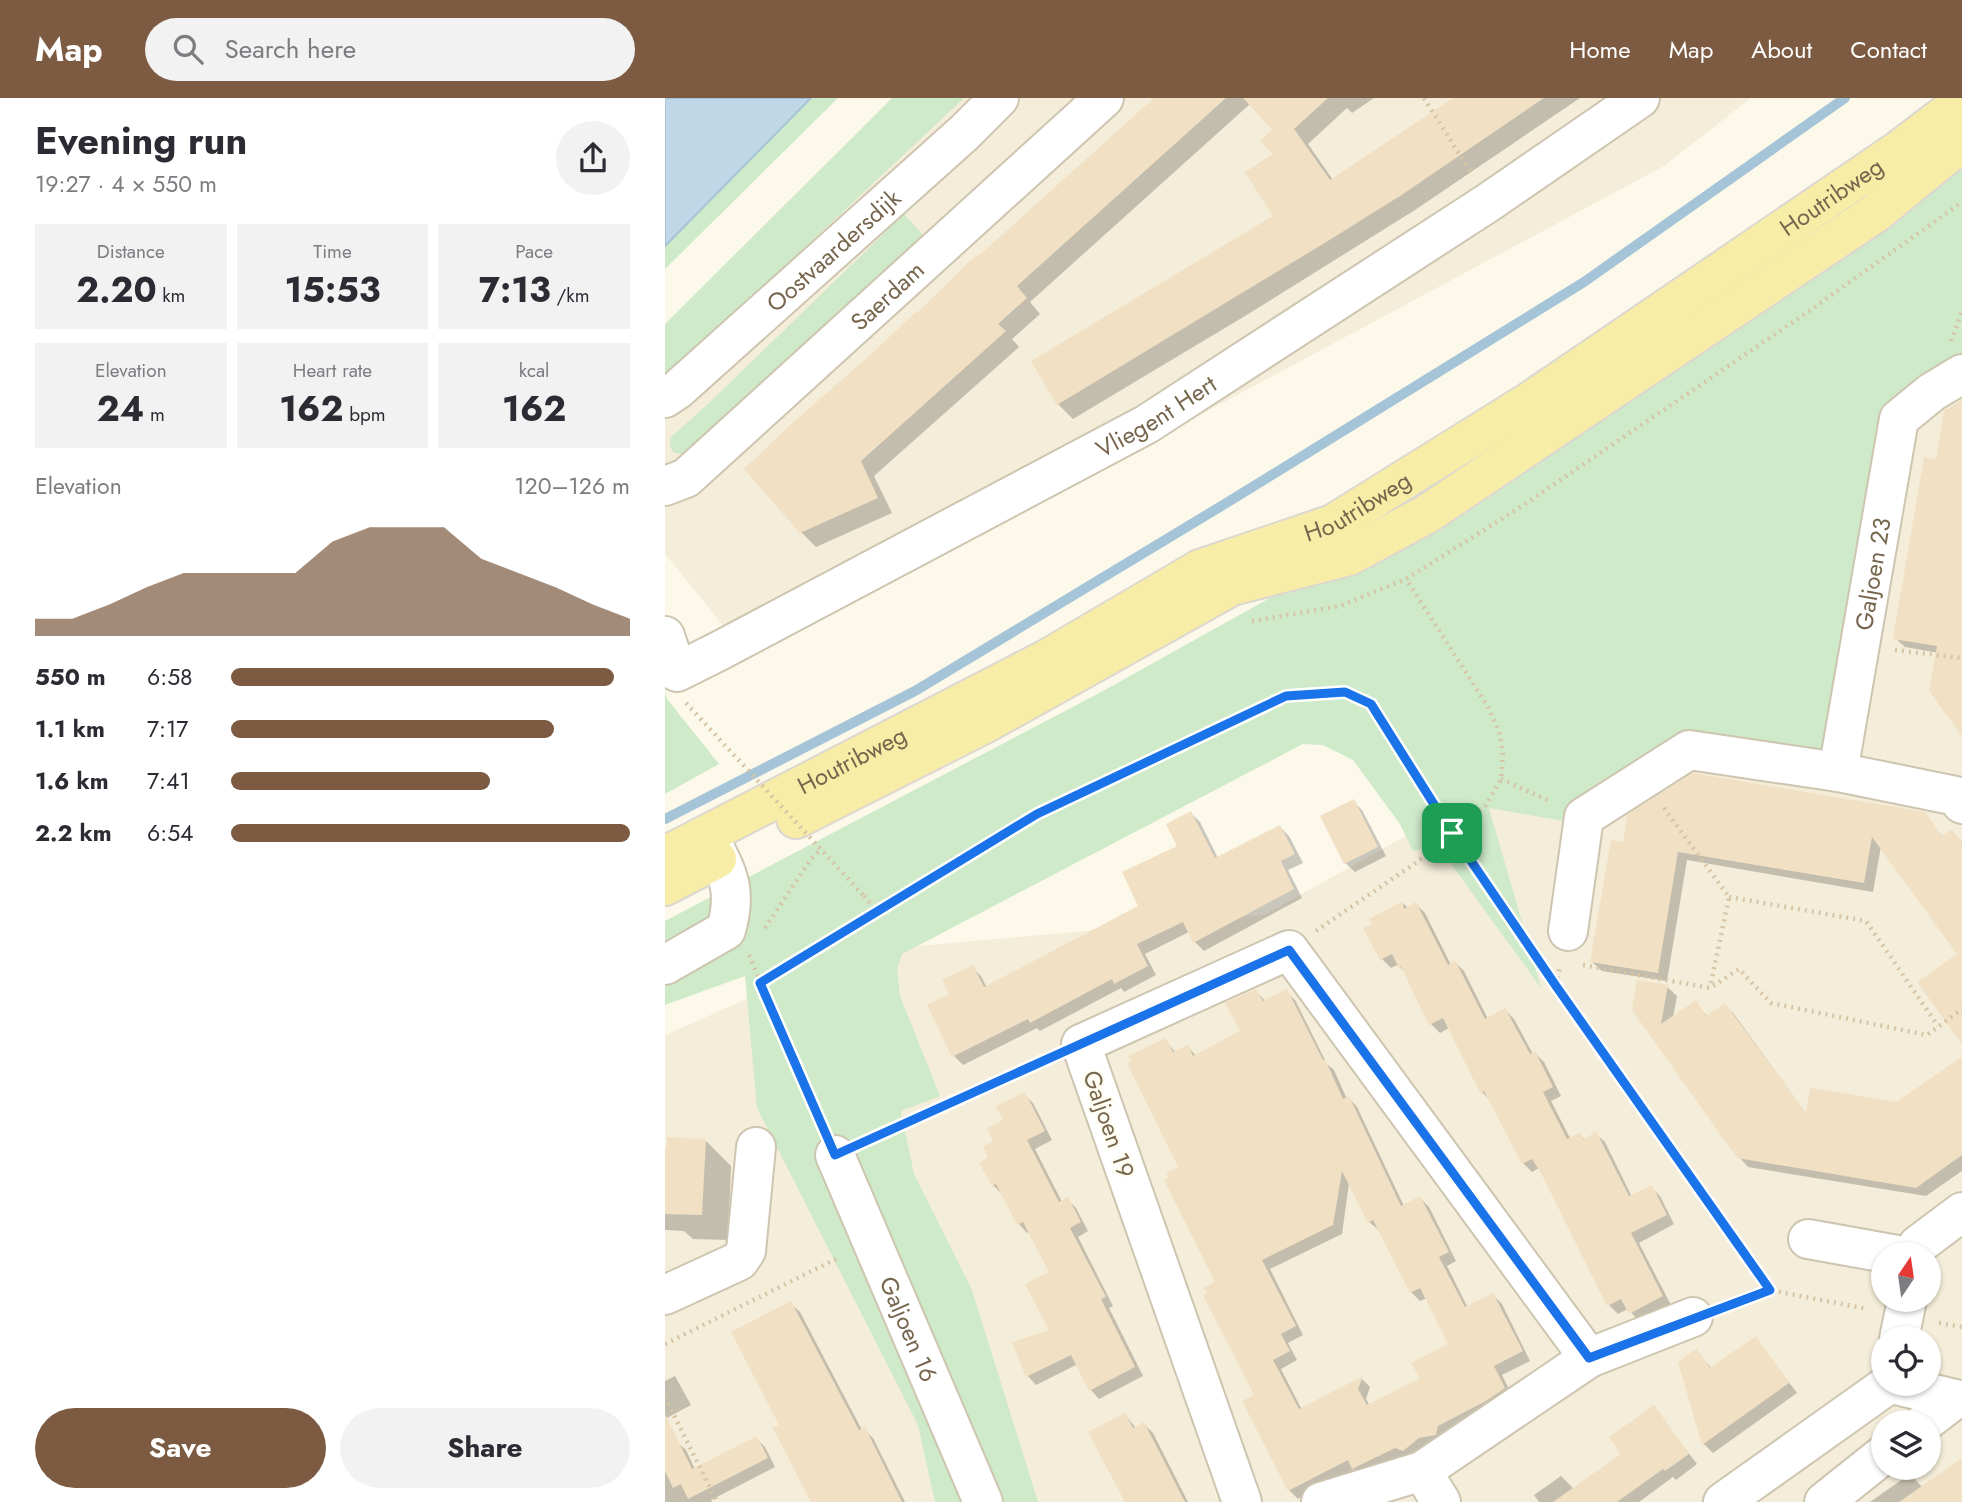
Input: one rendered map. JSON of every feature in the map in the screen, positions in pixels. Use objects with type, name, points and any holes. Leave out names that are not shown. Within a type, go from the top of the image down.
[{"type":"main road","name":"Houtribweg","points":[[665,886],[714,847],[1047,659],[1200,569],[1333,524],[1529,402],[1899,150],[1962,102]]},
{"type":"main road","name":"Houtribweg","points":[[665,856],[714,847],[988,722],[1232,586],[1349,556],[1427,514],[1877,212],[1962,142]]},
{"type":"street","name":"Oostvaardersdijk","points":[[665,398],[964,133],[999,98]]},
{"type":"street","name":"Saerdam","points":[[665,486],[686,478],[1104,98]]},
{"type":"street","name":"Vliegent Hert","points":[[665,636],[677,672],[1147,424],[1489,202],[1640,98]]},
{"type":"street","name":"Galjoen 23","points":[[1838,772],[1899,419],[1947,382]]},
{"type":"street","points":[[1571,947],[1584,817],[1689,750],[1838,772],[1956,796],[1962,804]]},
{"type":"street","points":[[665,965],[726,930],[733,907],[732,896],[714,847]]},
{"type":"street","points":[[1289,950],[1589,1358]]},
{"type":"street","name":"Galjoen 19","points":[[1242,1502],[1081,1044],[1289,950]]},
{"type":"street","points":[[665,1295],[739,1261],[745,1251],[756,1147]]},
{"type":"street","name":"Galjoen 16","points":[[835,1155],[983,1502]]},
{"type":"street","points":[[1921,1242],[1962,1212]]},
{"type":"street","points":[[1808,1239],[1871,1250]]},
{"type":"street","points":[[1321,1502],[1432,1486],[1589,1358],[1693,1317]]},
{"type":"street","points":[[1723,1502],[1874,1396]]},
{"type":"street","points":[[1941,1411],[1958,1399]]},
{"type":"street","points":[[1824,1502],[1871,1465]]},
{"type":"path","points":[[1424,98],[1489,202]]},
{"type":"path","points":[[1289,950],[1417,862],[1486,805],[1501,779],[1503,752],[1499,730],[1488,707],[1406,579]]},
{"type":"path","points":[[1859,646],[1962,658]]},
{"type":"path","points":[[760,983],[1037,814],[1286,696],[1345,692],[1371,704],[1452,833],[1770,1290]]},
{"type":"path","points":[[686,703],[877,911]]},
{"type":"path","points":[[1501,779],[1584,817]]},
{"type":"path","points":[[1643,779],[1729,897],[1866,921],[1938,1026]]},
{"type":"path","points":[[1710,988],[1729,897]]},
{"type":"path","points":[[1571,947],[1710,988],[1739,969],[1771,1003],[1927,1035],[1962,1009]]},
{"type":"path","points":[[748,954],[835,1155],[1081,1044]]},
{"type":"path","points":[[665,1344],[870,1242]]},
{"type":"path","points":[[1693,1317],[1770,1290],[1903,1319]]},
{"type":"path","points":[[665,1397],[717,1502]]},
{"type":"shaded area","points":[[933,98],[1751,98],[1664,166],[749,657],[665,554],[665,354]]},
{"type":"shaded area","points":[[1962,302],[1962,1502],[665,1502],[665,1035],[747,999],[830,954],[1264,915],[1686,679]]},
{"type":"green space","points":[[665,98],[838,98],[665,269]]},
{"type":"green space","points":[[892,98],[964,98],[699,347],[665,373],[665,324]]},
{"type":"green space","points":[[1962,164],[1962,353],[1880,415],[1827,762],[1689,736],[1575,823],[1489,808],[1541,988],[1446,857],[1428,848],[1413,851],[1400,824],[1353,760],[1323,745],[1303,744],[902,954],[897,969],[900,996],[940,1096],[901,1111],[914,1174],[972,1290],[1038,1502],[935,1502],[918,1425],[757,1108],[745,976],[665,1005],[665,921],[1103,691],[1616,405]]},
{"type":"green space","points":[[904,214],[931,244],[684,455],[673,452],[670,446],[671,437]]},
{"type":"green space","points":[[665,691],[667,699],[719,764],[665,794]]},
{"type":"water","points":[[665,98],[811,98],[665,246]]},
{"type":"building","points":[[1154,98],[1226,98],[1017,286],[1027,298],[998,324],[1006,331],[861,461],[878,498],[800,533],[744,469],[918,312],[972,259]]},
{"type":"building","points":[[1243,98],[1328,98],[1294,129],[1330,180],[1453,98],[1544,98],[1400,196],[1057,405],[1031,361],[1273,216],[1245,172],[1273,154],[1260,141],[1272,130]]},
{"type":"building","points":[[1962,400],[1962,736],[1929,691],[1937,646],[1893,639],[1924,457],[1936,459],[1944,411]]},
{"type":"building","points":[[1693,773],[1925,812],[1942,836],[1952,829],[1962,843],[1962,1044],[1917,982],[1957,954],[1872,837],[1864,883],[1678,852],[1658,973],[1590,962],[1611,840],[1623,842],[1627,815]]},
{"type":"building","points":[[1354,799],[1378,847],[1344,864],[1320,816]]},
{"type":"building","points":[[1191,811],[1215,858],[1280,825],[1295,854],[1281,861],[1294,889],[1193,943],[1183,922],[1137,944],[1148,966],[1114,984],[1112,979],[1030,1023],[1028,1019],[952,1057],[927,1005],[949,994],[942,980],[973,965],[984,987],[1138,906],[1122,872],[1177,846],[1166,824]]},
{"type":"building","points":[[1403,901],[1404,909],[1416,902],[1448,965],[1455,960],[1485,1019],[1505,1008],[1530,1054],[1535,1051],[1553,1087],[1543,1092],[1567,1139],[1580,1133],[1584,1140],[1596,1131],[1629,1196],[1652,1185],[1667,1215],[1631,1233],[1663,1296],[1629,1314],[1621,1299],[1607,1306],[1541,1173],[1532,1159],[1522,1164],[1484,1091],[1480,1093],[1443,1018],[1429,1025],[1401,967],[1399,968],[1392,954],[1380,960],[1363,928],[1372,924],[1369,919]]},
{"type":"building","points":[[1637,980],[1668,985],[1661,1024],[1696,1000],[1706,1016],[1725,1003],[1806,1113],[1810,1088],[1896,1102],[1962,1057],[1962,1155],[1916,1188],[1737,1158],[1632,1010]]},
{"type":"building","points":[[1256,989],[1263,1001],[1287,989],[1323,1060],[1325,1059],[1343,1099],[1349,1096],[1401,1206],[1420,1196],[1449,1252],[1439,1257],[1465,1307],[1493,1293],[1523,1351],[1494,1366],[1505,1388],[1438,1426],[1436,1435],[1419,1438],[1403,1451],[1395,1448],[1352,1469],[1348,1460],[1288,1491],[1242,1401],[1254,1395],[1203,1295],[1207,1293],[1204,1287],[1215,1282],[1164,1180],[1169,1178],[1166,1173],[1178,1167],[1127,1063],[1131,1061],[1128,1056],[1166,1038],[1173,1052],[1188,1045],[1193,1056],[1240,1031],[1225,1003]],"holes":[[[1342,1171],[1368,1223],[1373,1220],[1410,1293],[1420,1288],[1448,1344],[1411,1363],[1420,1378],[1367,1405],[1358,1389],[1363,1376],[1299,1409],[1273,1360],[1290,1351],[1281,1334],[1296,1326],[1262,1260],[1333,1225]]]},
{"type":"building","points":[[1025,1092],[1045,1131],[1027,1140],[1059,1202],[1068,1197],[1081,1222],[1070,1228],[1106,1297],[1101,1299],[1135,1367],[1089,1391],[1071,1355],[1026,1377],[1012,1342],[1049,1330],[1025,1284],[1049,1272],[1023,1222],[1017,1225],[996,1184],[992,1186],[979,1163],[988,1158],[983,1147],[993,1141],[987,1128],[1003,1120],[996,1106]]},
{"type":"building","points":[[667,1137],[706,1139],[702,1215],[665,1214]]},
{"type":"building","points":[[791,1301],[859,1430],[865,1427],[902,1502],[811,1502],[773,1428],[779,1425],[731,1332]]},
{"type":"building","points":[[1756,1336],[1789,1383],[1702,1445],[1678,1362],[1697,1348],[1710,1368]]},
{"type":"building","points":[[1654,1405],[1689,1454],[1617,1502],[1553,1502],[1621,1454],[1609,1437]]},
{"type":"building","points":[[1125,1413],[1133,1428],[1144,1422],[1185,1502],[1125,1502],[1088,1432]]},
{"type":"building","points":[[665,1414],[692,1469],[757,1436],[768,1458],[688,1499],[681,1484],[673,1488],[665,1471]]},
{"type":"building","points":[[1962,1458],[1962,1502],[1899,1502],[1930,1480],[1941,1480],[1941,1473]]},
{"type":"waterway","points":[[665,819],[915,691],[1228,502],[1584,282],[1845,98]]},
{"type":"route","points":[[1345,692],[1371,704],[1452,833],[1770,1290],[1589,1358],[1289,950],[835,1155],[760,983],[1037,814],[1286,696],[1345,692]]}]
